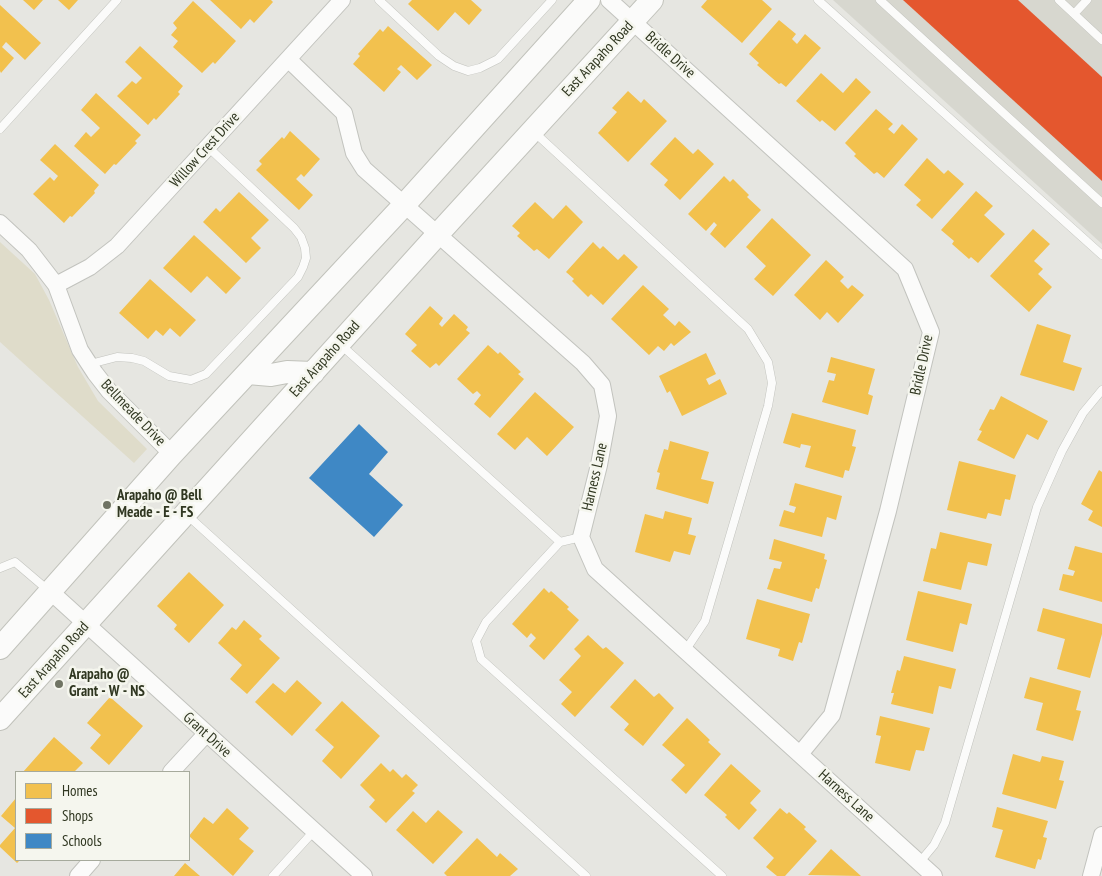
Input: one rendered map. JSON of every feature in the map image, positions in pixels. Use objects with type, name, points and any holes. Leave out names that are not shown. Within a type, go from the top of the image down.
[{"type":"main road","points":[[0,648],[172,454],[405,204],[589,0]]},
{"type":"main road","name":"East Arapaho Road","points":[[0,719],[652,0]]},
{"type":"main road","points":[[248,373],[271,375],[287,372],[313,373]]},
{"type":"street","name":"Willow Crest Drive","points":[[56,285],[90,267],[117,246],[342,0]]},
{"type":"street","name":"Bridle Drive","points":[[609,0],[905,269],[931,332],[888,511],[832,715],[800,754]]},
{"type":"street","name":"Harness Lane","points":[[288,59],[344,113],[354,153],[364,169],[583,363],[602,385],[608,416],[599,465],[581,537],[595,569],[934,876]]},
{"type":"street","name":"Bellmeade Drive","points":[[0,223],[29,250],[56,285],[80,350],[109,391],[172,454]]},
{"type":"street","name":"Grant Drive","points":[[51,592],[364,876]]},
{"type":"street","points":[[172,771],[206,734]]},
{"type":"street","points":[[1090,876],[1102,834]]},
{"type":"street","points":[[78,876],[91,861]]},
{"type":"lane","points":[[0,129],[117,0]]},
{"type":"lane","points":[[379,0],[440,56],[454,66],[468,72],[498,59],[552,0]]},
{"type":"lane","points":[[818,0],[1102,255]]},
{"type":"lane","points":[[880,0],[1102,203]]},
{"type":"lane","points":[[1059,0],[1102,40]]},
{"type":"lane","points":[[1074,14],[1087,0]]},
{"type":"lane","points":[[532,131],[748,328],[768,362],[772,383],[768,406],[705,621],[685,651]]},
{"type":"lane","points":[[90,364],[117,357],[132,358],[144,361],[169,376],[191,380],[206,374],[298,277],[306,258],[301,237],[294,228],[208,147]]},
{"type":"lane","points":[[339,344],[560,542]]},
{"type":"lane","points":[[919,863],[934,845],[945,823],[1038,507],[1062,451],[1083,413],[1102,390]]},
{"type":"lane","points":[[186,514],[586,876]]},
{"type":"lane","points":[[581,537],[560,542],[486,622],[476,641],[481,659],[722,876]]},
{"type":"lane","points":[[0,568],[15,562],[51,592]]},
{"type":"lane","points":[[273,876],[314,831]]},
{"type":"shaded area","points":[[833,0],[1102,0],[1102,244]]},
{"type":"shaded area","points":[[0,242],[35,274],[49,300],[78,367],[98,401],[147,449],[134,463],[0,342]]},
{"type":"building: Homes","points":[[23,0],[43,0],[34,10]]},
{"type":"building: Homes","points":[[58,0],[78,0],[69,10]]},
{"type":"building: Homes","points":[[210,0],[271,0],[273,2],[254,23],[250,19],[241,29]]},
{"type":"building: Homes","points":[[412,0],[471,0],[482,10],[469,25],[455,12],[438,31],[408,4]]},
{"type":"building: Homes","points":[[707,0],[762,0],[772,9],[742,43],[701,7]]},
{"type":"building: Homes","points":[[193,1],[236,41],[215,64],[213,62],[202,73],[173,47],[178,41],[171,35],[177,28],[173,23]]},
{"type":"building: Homes","points":[[0,5],[41,43],[25,60],[6,42],[2,47],[14,58],[1,73],[0,71]]},
{"type":"building: Homes","points":[[779,20],[796,34],[792,39],[797,44],[805,34],[821,48],[786,87],[781,83],[779,84],[757,65],[759,63],[749,54]]},
{"type":"building: Homes","points":[[388,26],[432,65],[417,80],[401,65],[397,69],[401,72],[384,92],[353,64],[360,56],[358,54],[380,29],[383,32]]},
{"type":"building: Homes","points":[[140,46],[183,86],[178,92],[180,94],[156,120],[154,118],[148,125],[117,96],[132,81],[136,84],[142,78],[125,62]]},
{"type":"building: Homes","points":[[821,73],[843,93],[856,78],[871,92],[835,131],[822,120],[820,122],[796,101]]},
{"type":"building: Homes","points":[[628,91],[641,103],[644,99],[667,121],[628,162],[598,133],[617,112],[612,108]]},
{"type":"building: Homes","points":[[96,93],[141,135],[135,141],[137,143],[105,174],[74,146],[86,132],[91,137],[100,128],[81,110]]},
{"type":"building: Homes","points":[[876,109],[893,124],[888,129],[894,134],[902,124],[918,139],[884,178],[877,172],[874,174],[854,156],[856,154],[845,143]]},
{"type":"building: Homes","points":[[290,131],[320,159],[304,177],[301,174],[296,179],[313,195],[299,210],[256,170],[262,164],[259,161],[282,137],[284,139]]},
{"type":"building: Homes","points":[[675,137],[693,154],[698,149],[714,164],[680,200],[664,185],[668,180],[650,164]]},
{"type":"building: Homes","points":[[55,144],[99,185],[94,191],[95,193],[64,223],[33,194],[50,177],[54,181],[58,176],[40,160]]},
{"type":"building: Homes","points":[[927,158],[944,174],[948,170],[964,184],[932,219],[916,205],[921,200],[904,185]]},
{"type":"building: Homes","points":[[724,176],[730,182],[733,179],[749,195],[747,197],[761,210],[725,248],[710,234],[717,225],[714,222],[706,231],[688,214]]},
{"type":"building: Homes","points":[[976,191],[993,206],[984,215],[1005,234],[978,263],[971,257],[969,259],[952,244],[954,241],[941,230]]},
{"type":"building: Homes","points":[[239,192],[269,220],[251,238],[261,248],[246,263],[203,222],[216,208],[220,212]]},
{"type":"building: Homes","points":[[535,202],[553,219],[566,205],[583,222],[549,259],[537,249],[534,251],[517,236],[520,233],[512,226]]},
{"type":"building: Homes","points":[[772,218],[811,255],[773,296],[754,279],[766,266],[746,247]]},
{"type":"building: Homes","points":[[1033,229],[1050,244],[1034,261],[1043,269],[1038,274],[1052,287],[1029,312],[990,276]]},
{"type":"building: Homes","points":[[194,235],[241,278],[226,294],[207,276],[191,293],[163,268]]},
{"type":"building: Homes","points":[[593,242],[600,249],[603,246],[618,260],[624,254],[638,267],[603,305],[591,294],[588,297],[566,272]]},
{"type":"building: Homes","points":[[826,260],[844,277],[840,281],[848,289],[852,285],[864,295],[838,323],[827,312],[820,320],[794,295]]},
{"type":"building: Homes","points":[[150,279],[196,320],[180,337],[170,328],[163,336],[156,330],[148,339],[119,313]]},
{"type":"building: Homes","points":[[643,285],[669,309],[663,315],[675,326],[679,321],[691,332],[674,346],[671,343],[664,351],[658,346],[649,355],[611,319]]},
{"type":"building: Homes","points":[[430,306],[443,318],[439,324],[442,327],[454,314],[468,327],[466,330],[470,333],[439,366],[436,363],[430,368],[411,351],[417,345],[405,334]]},
{"type":"building: Homes","points":[[1037,324],[1071,335],[1063,362],[1082,368],[1074,391],[1020,375]]},
{"type":"building: Homes","points":[[488,345],[498,354],[500,352],[521,372],[518,374],[524,379],[490,418],[474,404],[481,395],[477,391],[473,394],[457,379]]},
{"type":"building: Homes","points":[[706,353],[716,374],[706,379],[709,385],[720,379],[727,394],[682,416],[670,391],[667,393],[659,376]]},
{"type":"building: Homes","points":[[831,357],[875,369],[868,394],[873,396],[868,415],[822,402],[829,380],[834,381],[836,374],[827,372]]},
{"type":"building: Homes","points":[[535,392],[574,427],[547,456],[527,437],[515,450],[497,434]]},
{"type":"building: Homes","points":[[1001,396],[1048,421],[1038,440],[1027,434],[1014,459],[977,440],[982,431],[979,430],[990,409],[994,410]]},
{"type":"building: Homes","points":[[792,413],[856,430],[852,446],[856,447],[849,471],[845,470],[843,478],[805,467],[811,446],[801,444],[800,448],[783,443]]},
{"type":"building: Homes","points":[[670,441],[709,452],[701,479],[714,482],[708,504],[656,489],[660,473],[657,472],[664,449],[668,450]]},
{"type":"building: Homes","points":[[959,461],[1016,475],[1010,500],[1005,499],[1001,516],[988,513],[986,519],[947,510]]},
{"type":"building: Homes","points":[[1099,470],[1102,472],[1102,527],[1088,520],[1093,511],[1081,504]]},
{"type":"building: Homes","points":[[795,483],[842,496],[836,520],[827,517],[822,537],[779,526],[784,510],[794,513],[796,507],[789,505]]},
{"type":"building: Homes","points":[[665,511],[692,518],[688,534],[696,536],[690,555],[674,551],[670,562],[635,552],[645,514],[663,519]]},
{"type":"building: Homes","points":[[940,532],[992,544],[987,566],[968,562],[961,590],[923,581],[931,548],[936,549]]},
{"type":"building: Homes","points":[[774,539],[825,554],[824,559],[827,560],[819,589],[816,588],[812,602],[767,589],[774,568],[780,569],[782,562],[769,559]]},
{"type":"building: Homes","points":[[1075,546],[1102,553],[1102,602],[1059,590],[1063,574],[1073,576],[1075,571],[1068,569]]},
{"type":"building: Homes","points":[[189,572],[224,605],[189,643],[174,629],[177,625],[157,606]]},
{"type":"building: Homes","points":[[544,588],[549,593],[551,591],[569,607],[567,609],[579,620],[544,660],[529,646],[536,638],[531,633],[527,638],[512,624]]},
{"type":"building: Homes","points":[[918,591],[972,604],[967,625],[960,623],[953,652],[906,640]]},
{"type":"building: Homes","points":[[757,599],[810,614],[802,643],[799,642],[793,661],[778,656],[780,649],[746,639]]},
{"type":"building: Homes","points":[[1043,608],[1102,624],[1102,634],[1090,678],[1057,669],[1065,639],[1037,631]]},
{"type":"building: Homes","points":[[244,620],[262,636],[259,639],[280,658],[247,694],[230,679],[242,665],[218,643],[232,627],[236,630]]},
{"type":"building: Homes","points":[[588,635],[603,649],[606,647],[624,663],[575,717],[561,704],[572,692],[559,680],[581,656],[574,649]]},
{"type":"building: Homes","points":[[904,656],[956,669],[951,689],[939,686],[933,714],[891,704],[894,693],[891,693],[897,670],[900,671]]},
{"type":"building: Homes","points":[[1030,677],[1081,691],[1076,710],[1081,711],[1073,741],[1036,730],[1043,703],[1024,698]]},
{"type":"building: Homes","points":[[635,679],[654,697],[659,693],[674,708],[643,746],[624,730],[629,724],[610,707]]},
{"type":"building: Homes","points":[[297,680],[322,703],[292,736],[255,702],[273,683],[285,693]]},
{"type":"building: Homes","points":[[110,697],[143,726],[109,765],[90,748],[101,735],[87,723]]},
{"type":"building: Homes","points":[[342,701],[380,736],[341,779],[322,761],[334,747],[315,730]]},
{"type":"building: Homes","points":[[880,716],[930,728],[924,751],[916,750],[910,771],[875,763],[881,736],[876,735]]},
{"type":"building: Homes","points":[[687,718],[710,740],[708,742],[721,754],[686,794],[671,780],[685,765],[662,745]]},
{"type":"building: Homes","points":[[54,737],[83,763],[75,771],[24,771]]},
{"type":"building: Homes","points":[[1013,754],[1040,762],[1042,756],[1064,761],[1059,780],[1064,781],[1056,809],[1002,794]]},
{"type":"building: Homes","points":[[381,763],[390,772],[393,769],[402,778],[406,774],[418,785],[412,791],[415,793],[386,823],[369,807],[375,800],[360,785]]},
{"type":"building: Homes","points":[[731,764],[761,791],[750,803],[757,810],[739,830],[725,817],[727,815],[704,795]]},
{"type":"building: Homes","points":[[15,799],[15,828],[1,816]]},
{"type":"building: Homes","points":[[997,807],[1048,821],[1043,837],[1047,838],[1041,860],[1038,859],[1035,869],[995,857],[1003,830],[992,827]]},
{"type":"building: Homes","points":[[227,808],[249,828],[239,839],[254,851],[233,876],[190,837],[204,817],[213,824]]},
{"type":"building: Homes","points":[[780,808],[787,814],[789,812],[806,827],[804,829],[817,841],[785,876],[777,876],[766,867],[774,858],[753,838]]},
{"type":"building: Homes","points":[[438,810],[463,832],[433,864],[396,830],[413,811],[426,823]]},
{"type":"building: Homes","points":[[15,828],[15,861],[19,861],[17,863],[0,847]]},
{"type":"building: Homes","points":[[477,838],[497,857],[500,853],[518,869],[510,876],[447,876],[444,873]]},
{"type":"building: Homes","points":[[831,849],[861,876],[808,875]]},
{"type":"building: Homes","points":[[185,863],[200,876],[174,876]]},
{"type":"building: Shops","points":[[903,0],[1018,0],[1102,77],[1102,181]]},
{"type":"building: Schools","points":[[359,424],[388,452],[369,474],[403,505],[374,537],[309,478]]},
{"type":"place","name":"Arapaho @ Bell Meade - E - FS","points":[[107,505]]},
{"type":"place","name":"Arapaho @ Grant - W - NS","points":[[59,684]]}]
